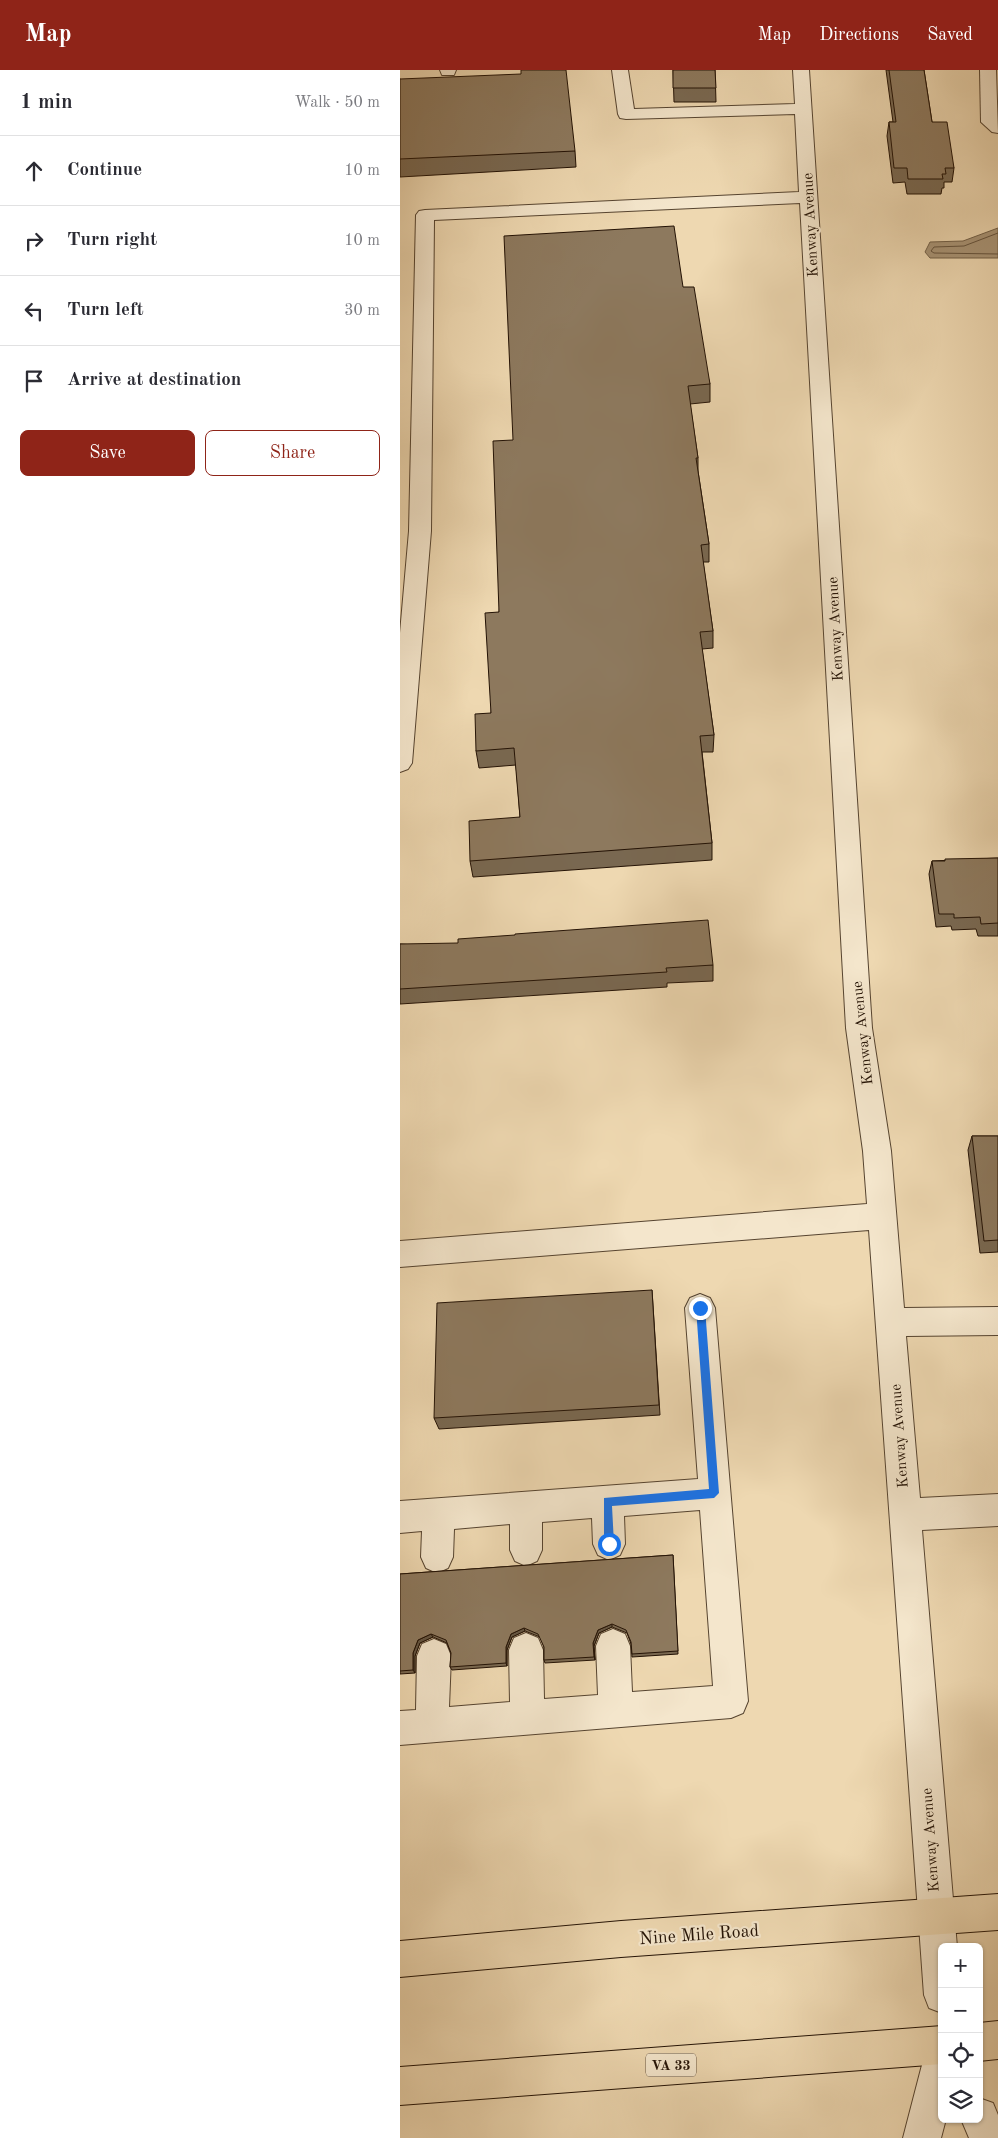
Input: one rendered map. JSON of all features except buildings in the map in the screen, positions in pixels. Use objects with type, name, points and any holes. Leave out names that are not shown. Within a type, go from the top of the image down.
[{"type":"main road","name":"Nine Mile Road","points":[[400,1959],[621,1939],[998,1912]]},
{"type":"main road","points":[[983,2042],[998,2040]]},
{"type":"main road","name":"VA 33","points":[[400,2086],[938,2045]]},
{"type":"street","points":[[620,70],[626,114],[804,109]]},
{"type":"street","name":"Kenway Avenue","points":[[801,70],[859,1028],[877,1152],[941,1988]]},
{"type":"street","points":[[988,70],[990,122],[998,128]]},
{"type":"street","points":[[400,763],[424,215],[808,196]]},
{"type":"street","points":[[400,1254],[882,1216]]},
{"type":"street","points":[[434,1656],[416,1727],[731,1701],[700,1308]]},
{"type":"street","points":[[890,1322],[998,1321]]},
{"type":"street","points":[[400,1517],[714,1493]]},
{"type":"street","points":[[607,1501],[609,1544]]},
{"type":"street","points":[[526,1508],[526,1550]]},
{"type":"street","points":[[905,1515],[998,1510]]},
{"type":"street","points":[[438,1557],[439,1514]]},
{"type":"street","points":[[613,1646],[616,1710]]},
{"type":"street","points":[[526,1650],[527,1718]]},
{"type":"street","points":[[922,2138],[938,2076]]},
{"type":"street","points":[[982,2123],[989,2138]]},
{"type":"water","points":[[998,228],[998,258],[930,258],[925,252],[930,242],[963,241]]},
{"type":"route","points":[[609,1544],[607,1501],[714,1493],[700,1308]]}]
